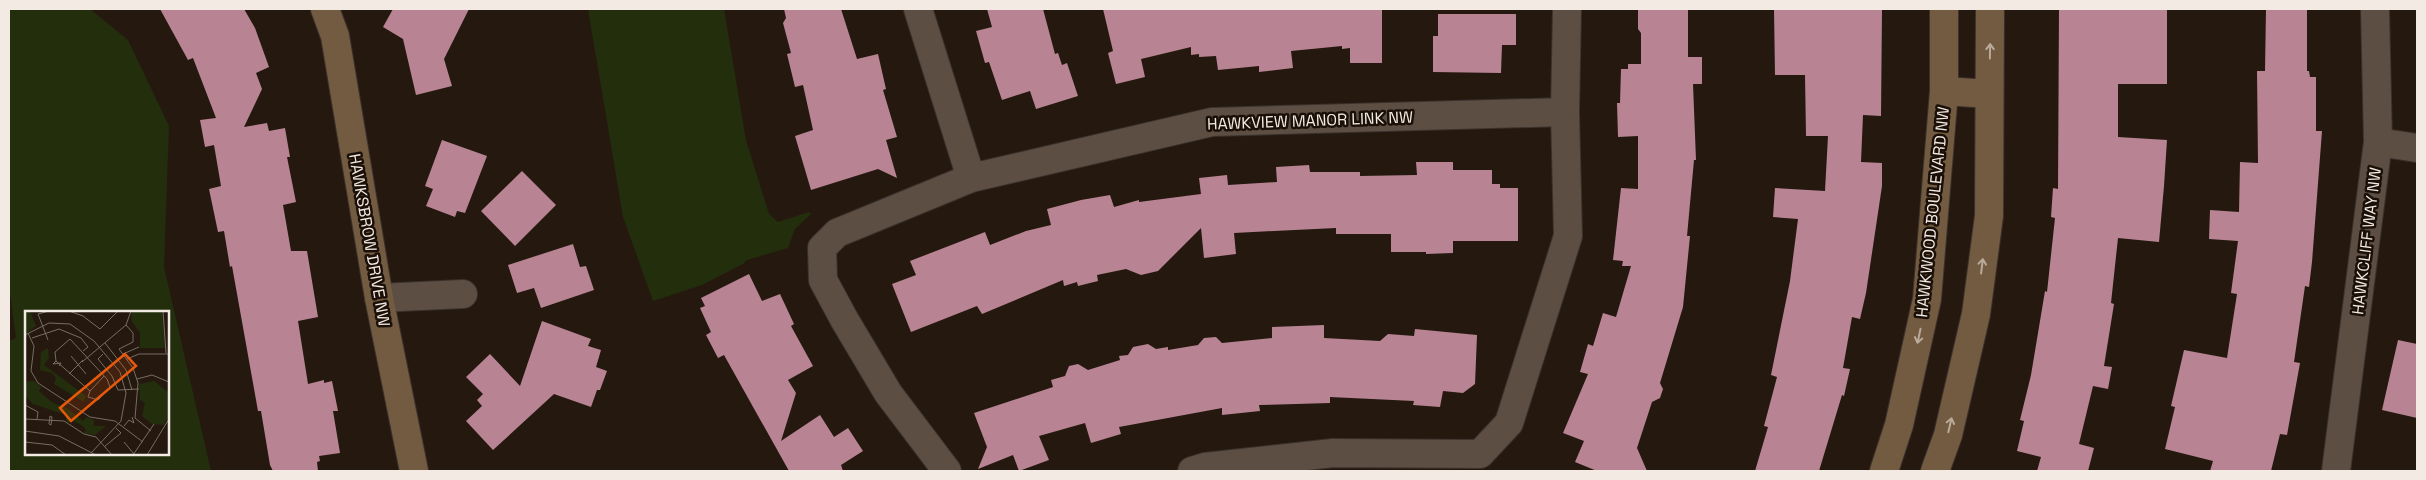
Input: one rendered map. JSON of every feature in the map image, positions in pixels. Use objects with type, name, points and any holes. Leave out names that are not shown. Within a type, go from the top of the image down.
[{"type":"street","name":"HAWKSBROW DRIVE NW","points":[[325,9],[335,36],[379,298],[414,471]]},
{"type":"street","points":[[918,9],[971,178]]},
{"type":"street","points":[[1201,470],[1333,454],[1480,454],[1509,423],[1568,236],[1565,112],[1567,9]]},
{"type":"street","name":"HAWKWOOD BOULEVARD NW","points":[[1884,471],[1899,425],[1927,299],[1944,91],[1944,9]]},
{"type":"street","points":[[1935,471],[1948,435],[1976,314],[1989,216],[1990,9]]},
{"type":"street","name":"HAWKCLIFF WAY NW","points":[[2343,470],[2378,142],[2375,9]]},
{"type":"street","points":[[1944,91],[1989,94]]},
{"type":"street","name":"HAWKVIEW MANOR LINK NW","points":[[947,471],[888,393],[823,280],[822,248],[837,233],[971,178],[1212,122],[1565,112]]},
{"type":"street","points":[[2378,142],[2417,148]]},
{"type":"street","points":[[379,298],[463,294]]},
{"type":"green space","points":[[9,9],[90,9],[128,40],[169,126],[164,267],[211,471],[9,471],[9,341],[16,338],[9,286]]},
{"type":"green space","points":[[588,9],[724,9],[746,140],[769,214],[778,222],[809,212],[811,214],[795,229],[788,248],[747,260],[743,264],[702,285],[653,301],[623,217]]},
{"type":"building","points":[[160,9],[244,9],[255,28],[269,67],[256,73],[262,89],[244,127],[267,123],[269,131],[285,128],[290,157],[287,157],[296,202],[283,205],[291,251],[307,251],[318,317],[298,321],[308,384],[324,380],[324,383],[332,381],[338,411],[333,411],[340,453],[319,456],[320,461],[317,462],[318,471],[273,471],[270,465],[261,411],[258,411],[232,266],[230,267],[224,231],[218,232],[209,189],[221,186],[214,145],[205,147],[200,120],[216,118],[193,58],[188,60]]},
{"type":"building","points":[[393,9],[469,9],[444,59],[452,86],[416,95],[403,39],[383,27]]},
{"type":"building","points":[[784,9],[841,9],[857,59],[878,54],[886,89],[883,90],[897,137],[886,140],[897,178],[878,169],[811,190],[795,136],[813,130],[803,85],[795,87],[787,54],[791,53],[783,23],[786,18]]},
{"type":"building","points":[[987,9],[1043,9],[1055,54],[1058,53],[1062,65],[1067,63],[1078,96],[1036,109],[1030,91],[1002,100],[989,62],[985,63],[976,31],[992,27]]},
{"type":"building","points":[[1103,9],[1382,9],[1382,63],[1350,63],[1350,48],[1342,49],[1342,46],[1291,51],[1293,68],[1259,72],[1259,66],[1218,70],[1216,56],[1199,57],[1199,54],[1191,55],[1191,47],[1141,59],[1145,77],[1116,84],[1108,53],[1113,51]]},
{"type":"building","points":[[1638,9],[1688,9],[1688,57],[1702,57],[1702,84],[1693,84],[1696,160],[1694,160],[1687,236],[1690,236],[1683,307],[1660,383],[1663,389],[1660,398],[1652,402],[1637,448],[1647,471],[1597,471],[1575,462],[1584,441],[1563,433],[1588,374],[1580,372],[1588,344],[1593,346],[1603,313],[1616,317],[1631,266],[1622,266],[1623,261],[1613,260],[1621,188],[1638,189],[1638,136],[1618,137],[1617,103],[1620,103],[1621,69],[1628,69],[1628,64],[1641,64],[1641,33],[1638,29]]},
{"type":"building","points":[[1774,9],[1882,9],[1881,116],[1863,115],[1861,162],[1882,163],[1882,186],[1866,293],[1860,319],[1852,317],[1843,368],[1850,369],[1844,396],[1842,395],[1819,471],[1755,471],[1768,427],[1764,426],[1777,377],[1771,375],[1790,281],[1798,219],[1773,217],[1775,188],[1825,191],[1828,136],[1806,136],[1805,75],[1775,75]]},
{"type":"building","points":[[2059,9],[2167,9],[2167,84],[2118,84],[2118,137],[2167,140],[2164,186],[2159,242],[2118,238],[2111,303],[2114,304],[2104,366],[2112,367],[2108,389],[2093,386],[2079,444],[2094,448],[2088,471],[2037,471],[2041,457],[2017,451],[2024,421],[2020,420],[2031,375],[2045,291],[2047,292],[2055,218],[2051,217],[2053,188],[2058,189]]},
{"type":"building","points":[[2266,9],[2307,9],[2307,71],[2309,71],[2310,77],[2316,77],[2316,131],[2322,131],[2309,287],[2305,286],[2294,362],[2300,363],[2287,435],[2280,434],[2271,471],[2210,471],[2213,461],[2165,449],[2175,407],[2171,406],[2184,350],[2227,358],[2237,294],[2231,293],[2238,241],[2209,239],[2210,210],[2239,212],[2240,162],[2258,163],[2257,71],[2265,71]]},
{"type":"building","points":[[1438,14],[1516,14],[1516,45],[1502,45],[1501,73],[1433,72],[1433,36],[1438,36]]},
{"type":"building","points":[[442,140],[487,156],[465,213],[457,211],[455,217],[426,206],[433,189],[425,186]]},
{"type":"building","points":[[1416,162],[1453,162],[1453,170],[1492,170],[1492,184],[1500,184],[1500,188],[1518,188],[1518,241],[1453,241],[1453,253],[1426,254],[1426,252],[1391,252],[1391,234],[1336,234],[1336,228],[1234,233],[1236,254],[1204,258],[1201,228],[1158,271],[1141,275],[1126,269],[1097,275],[1098,281],[1078,286],[1077,282],[1064,286],[1063,280],[982,314],[977,306],[911,332],[892,284],[916,275],[910,261],[985,232],[990,245],[1026,231],[1051,225],[1047,209],[1081,200],[1110,195],[1114,207],[1139,200],[1139,202],[1201,194],[1199,178],[1227,175],[1228,185],[1277,182],[1276,167],[1309,165],[1310,172],[1360,172],[1360,176],[1417,175]]},
{"type":"building","points":[[522,171],[556,205],[515,246],[481,211]]},
{"type":"building","points":[[573,244],[580,267],[586,266],[594,290],[541,308],[534,288],[517,293],[508,265]]},
{"type":"building","points":[[749,274],[762,301],[780,294],[794,324],[791,326],[813,366],[788,380],[796,393],[781,441],[820,415],[834,437],[848,428],[863,451],[841,465],[843,471],[789,471],[724,355],[718,358],[706,335],[711,332],[700,308],[705,306],[701,298]]},
{"type":"building","points":[[542,321],[591,339],[588,346],[601,350],[596,367],[607,371],[600,390],[597,390],[591,407],[554,394],[493,450],[466,421],[482,406],[477,400],[483,394],[466,377],[490,354],[520,386]]},
{"type":"building","points":[[1324,325],[1324,338],[1380,341],[1388,334],[1414,336],[1415,329],[1477,335],[1475,384],[1463,393],[1443,391],[1440,407],[1413,405],[1414,401],[1330,397],[1330,403],[1259,405],[1260,411],[1222,415],[1222,408],[1119,427],[1121,434],[1091,443],[1085,423],[1039,436],[1049,460],[1019,471],[1013,455],[978,469],[987,447],[974,413],[1053,387],[1051,380],[1065,376],[1069,366],[1078,364],[1088,370],[1120,360],[1119,356],[1128,355],[1133,347],[1148,344],[1156,349],[1168,347],[1168,350],[1198,345],[1204,338],[1216,337],[1222,343],[1272,338],[1272,327]]},
{"type":"building","points":[[2398,340],[2417,344],[2417,418],[2382,410]]}]
